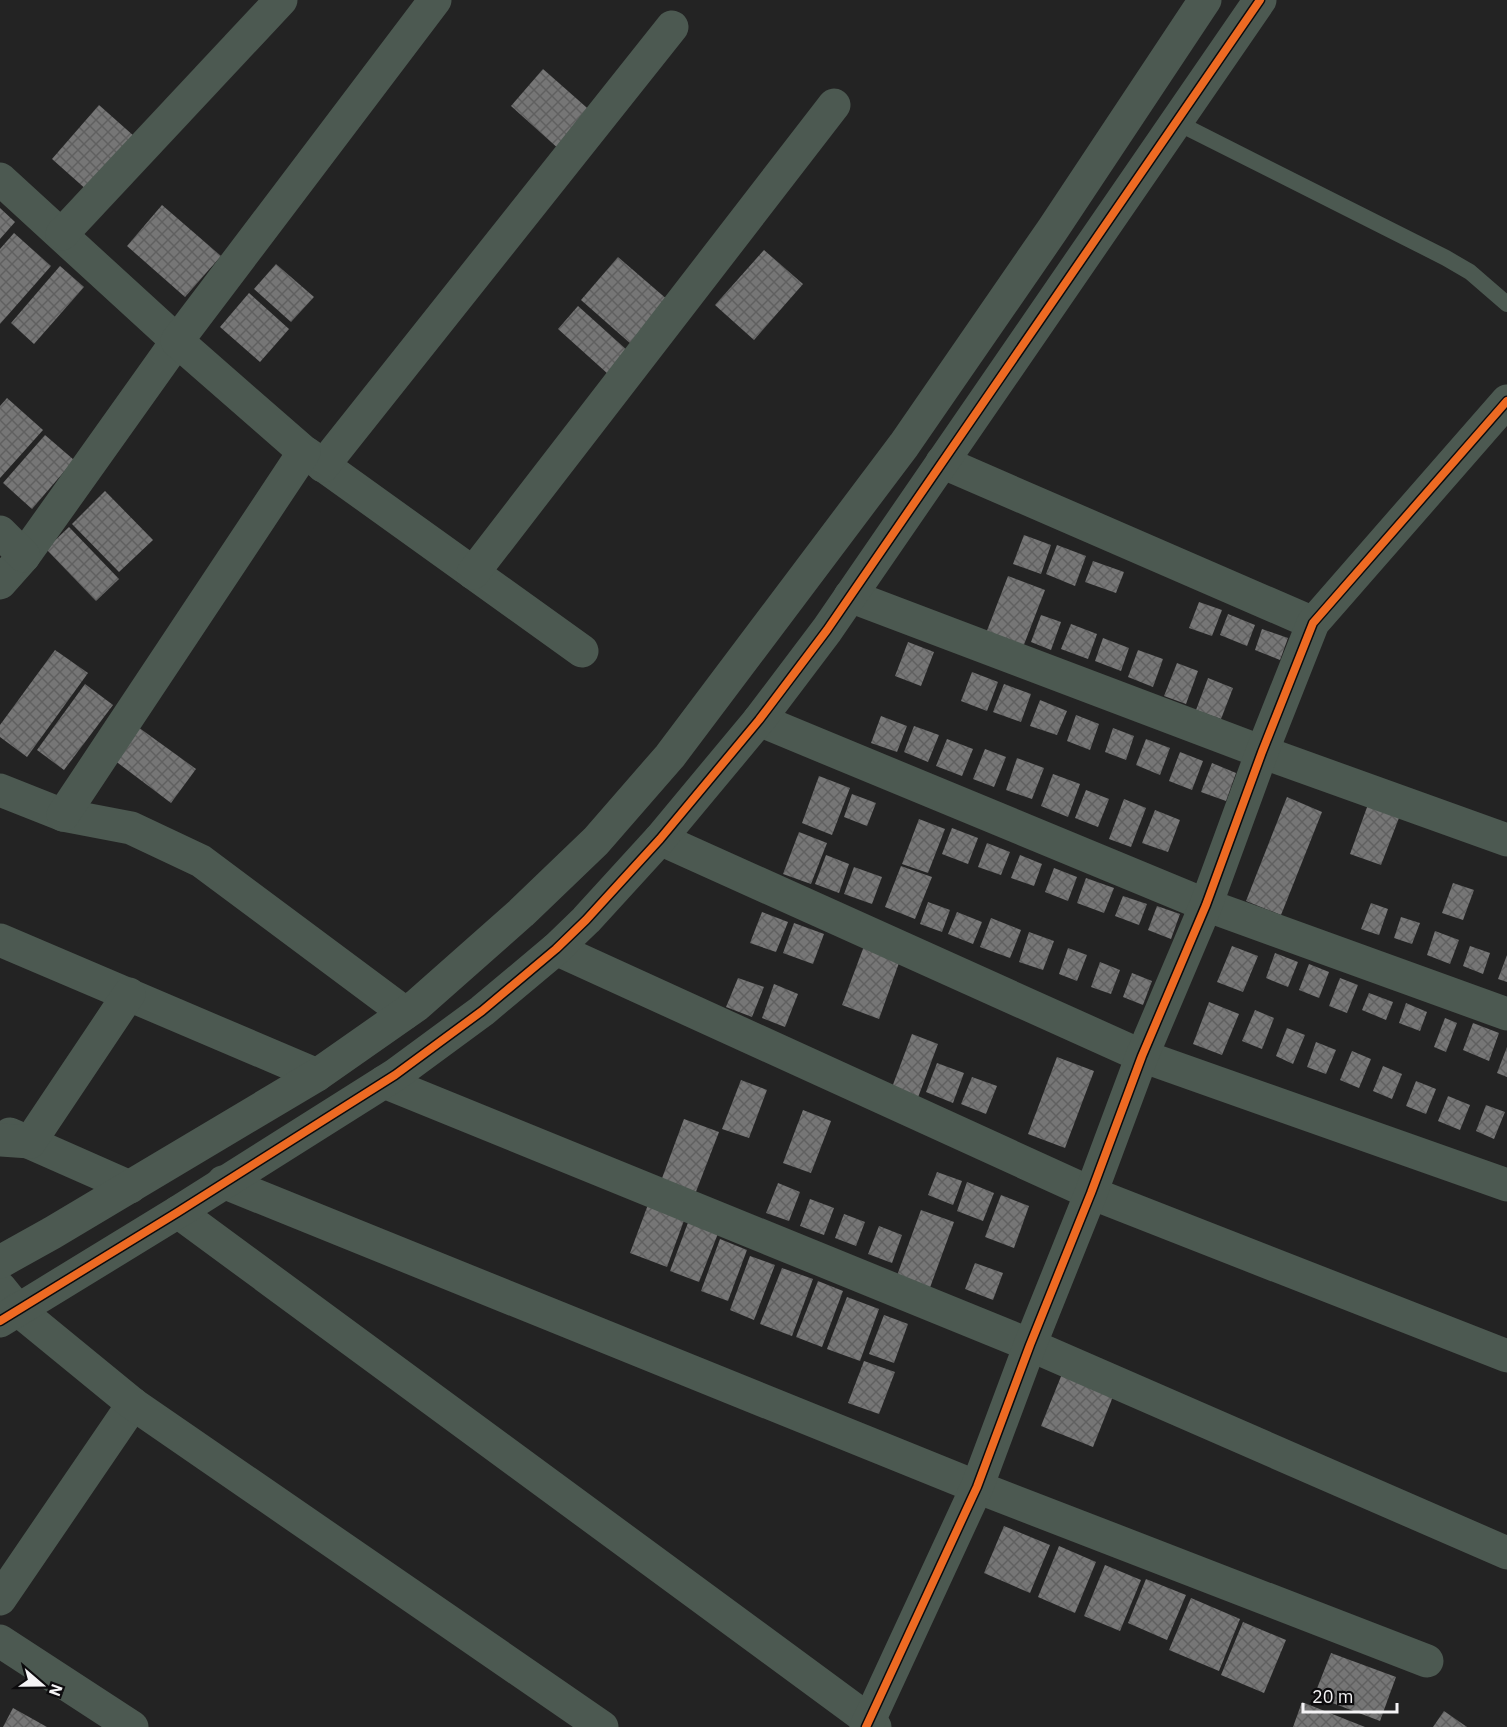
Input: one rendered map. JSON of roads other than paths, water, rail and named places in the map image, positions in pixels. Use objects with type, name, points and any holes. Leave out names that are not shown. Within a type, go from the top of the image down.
[{"type":"street","points":[[62,234],[281,0]]},
{"type":"street","points":[[0,583],[24,556],[177,341],[435,0]]},
{"type":"street","points":[[0,1262],[317,1075],[405,1013],[521,913],[596,841],[670,756],[904,445],[1053,229],[1205,0]]},
{"type":"street","points":[[602,1727],[133,1404],[6,1306],[178,1212],[384,1082],[482,1011],[556,949],[586,920],[660,839],[759,720],[827,630],[1260,0]]},
{"type":"street","points":[[63,815],[314,459],[672,27]]},
{"type":"street","points":[[473,573],[834,105]]},
{"type":"street","points":[[0,179],[177,341],[314,459],[582,651]]},
{"type":"street","points":[[178,1212],[870,1725],[977,1487],[1142,1056],[1206,905],[1262,752],[1313,623],[1507,401]]},
{"type":"street","points":[[942,462],[1313,623]]},
{"type":"street","points":[[0,532],[24,556]]},
{"type":"street","points":[[850,596],[1262,752],[1507,840]]},
{"type":"street","points":[[759,720],[1206,905],[1507,1014]]},
{"type":"street","points":[[0,790],[63,815],[131,828],[201,861],[405,1013]]},
{"type":"street","points":[[660,839],[1142,1056],[1507,1185]]},
{"type":"street","points":[[0,940],[317,1075]]},
{"type":"street","points":[[556,949],[1091,1193],[1507,1356]]},
{"type":"street","points":[[15,1141],[129,994]]},
{"type":"street","points":[[384,1082],[1030,1345],[1507,1553]]},
{"type":"street","points":[[0,1130],[15,1141],[130,1187]]},
{"type":"street","points":[[223,1182],[977,1487],[1427,1661]]},
{"type":"street","points":[[0,1599],[133,1404]]},
{"type":"street","points":[[0,1641],[132,1727]]},
{"type":"lane","points":[[1176,122],[1446,258],[1470,272],[1507,304]]}]
